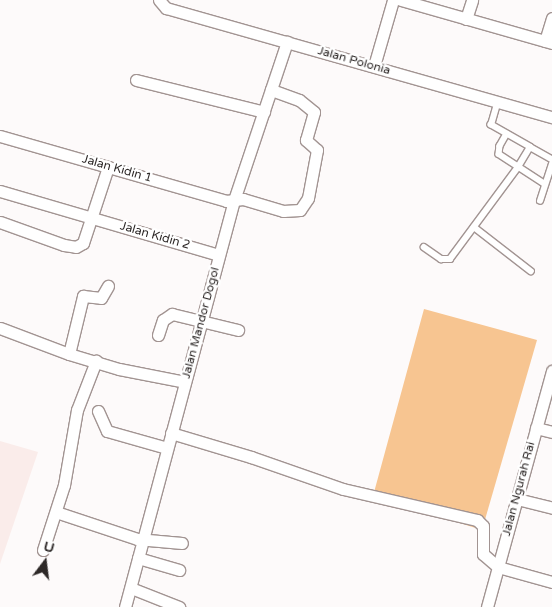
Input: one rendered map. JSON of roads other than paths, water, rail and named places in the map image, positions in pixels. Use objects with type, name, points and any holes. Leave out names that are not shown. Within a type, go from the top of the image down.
[{"type":"street","name":"Jalan Polonia","points":[[159,0],[166,8],[552,117]]},
{"type":"street","points":[[374,66],[393,0]]},
{"type":"street","points":[[401,0],[549,42],[552,18]]},
{"type":"street","points":[[466,19],[472,0]]},
{"type":"street","name":"Jalan Mandor Dogol","points":[[126,607],[170,433],[234,200],[287,42]]},
{"type":"street","points":[[136,80],[264,112]]},
{"type":"street","name":"Jalan Kidin 1","points":[[0,136],[226,200],[243,199],[283,211],[300,210],[308,198],[317,150],[306,140],[314,112],[299,100],[271,90]]},
{"type":"street","points":[[0,222],[64,245],[76,247],[83,243],[108,167]]},
{"type":"street","name":"Jalan Kidin 2","points":[[0,191],[219,254]]},
{"type":"street","points":[[69,354],[83,296],[101,298],[108,286]]},
{"type":"street","points":[[158,336],[162,320],[172,314],[238,330]]},
{"type":"street","points":[[0,328],[69,354],[119,369],[185,382]]},
{"type":"street","points":[[43,550],[64,485],[77,410],[96,362]]},
{"type":"street","name":"Jalan Ngurah Rai","points":[[487,607],[502,568],[517,499],[552,371]]},
{"type":"street","points":[[98,412],[107,431],[167,448]]},
{"type":"street","points":[[536,428],[552,432]]},
{"type":"street","points":[[170,433],[250,457],[343,489],[477,520],[483,526],[483,554],[502,568],[552,582]]},
{"type":"street","points":[[517,499],[552,508]]},
{"type":"street","points":[[56,512],[101,529],[137,539],[182,543]]},
{"type":"street","points":[[138,558],[179,570]]},
{"type":"street","points":[[131,588],[180,607]]},
{"type":"lane","points":[[498,101],[491,125],[552,159]]},
{"type":"lane","points":[[507,134],[500,146],[499,154],[545,184]]},
{"type":"lane","points":[[424,247],[441,259],[450,259],[518,168],[530,147]]},
{"type":"lane","points":[[540,201],[552,164]]},
{"type":"lane","points":[[474,227],[531,271]]}]
